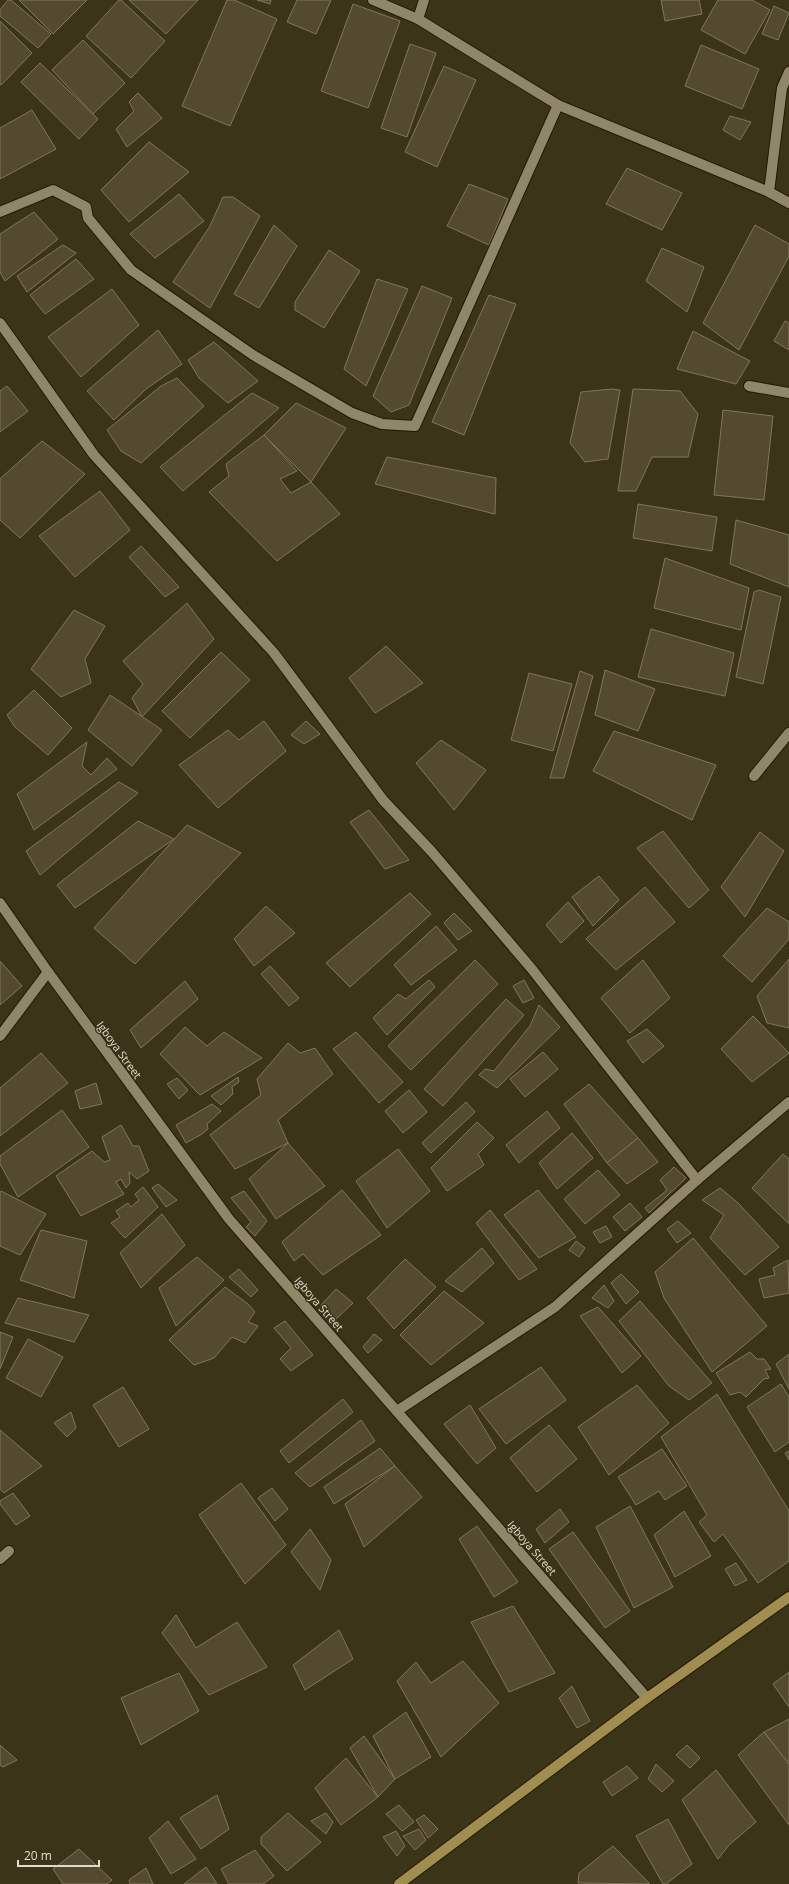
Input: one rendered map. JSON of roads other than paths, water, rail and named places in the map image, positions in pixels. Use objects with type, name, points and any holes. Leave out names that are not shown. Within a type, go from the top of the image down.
[{"type":"main road","points":[[399,1884],[647,1698],[789,1597]]},
{"type":"street","points":[[373,0],[418,18],[558,105],[769,192],[789,203]]},
{"type":"street","points":[[418,18],[424,0]]},
{"type":"street","points":[[769,192],[782,88],[789,72]]},
{"type":"street","points":[[0,212],[53,190],[86,207],[88,218],[131,270],[254,355],[352,413],[382,424],[415,426],[558,105]]},
{"type":"street","points":[[0,322],[94,455],[274,653],[383,800],[432,852],[530,968],[697,1180]]},
{"type":"street","points":[[749,386],[789,393]]},
{"type":"street","points":[[754,776],[789,733]]},
{"type":"street","name":"Igboya Street","points":[[0,903],[48,972],[229,1219],[647,1698]]},
{"type":"street","points":[[0,1036],[48,972]]},
{"type":"street","points":[[397,1411],[555,1307],[697,1180],[789,1102]]},
{"type":"street","points":[[0,1559],[9,1551]]}]
